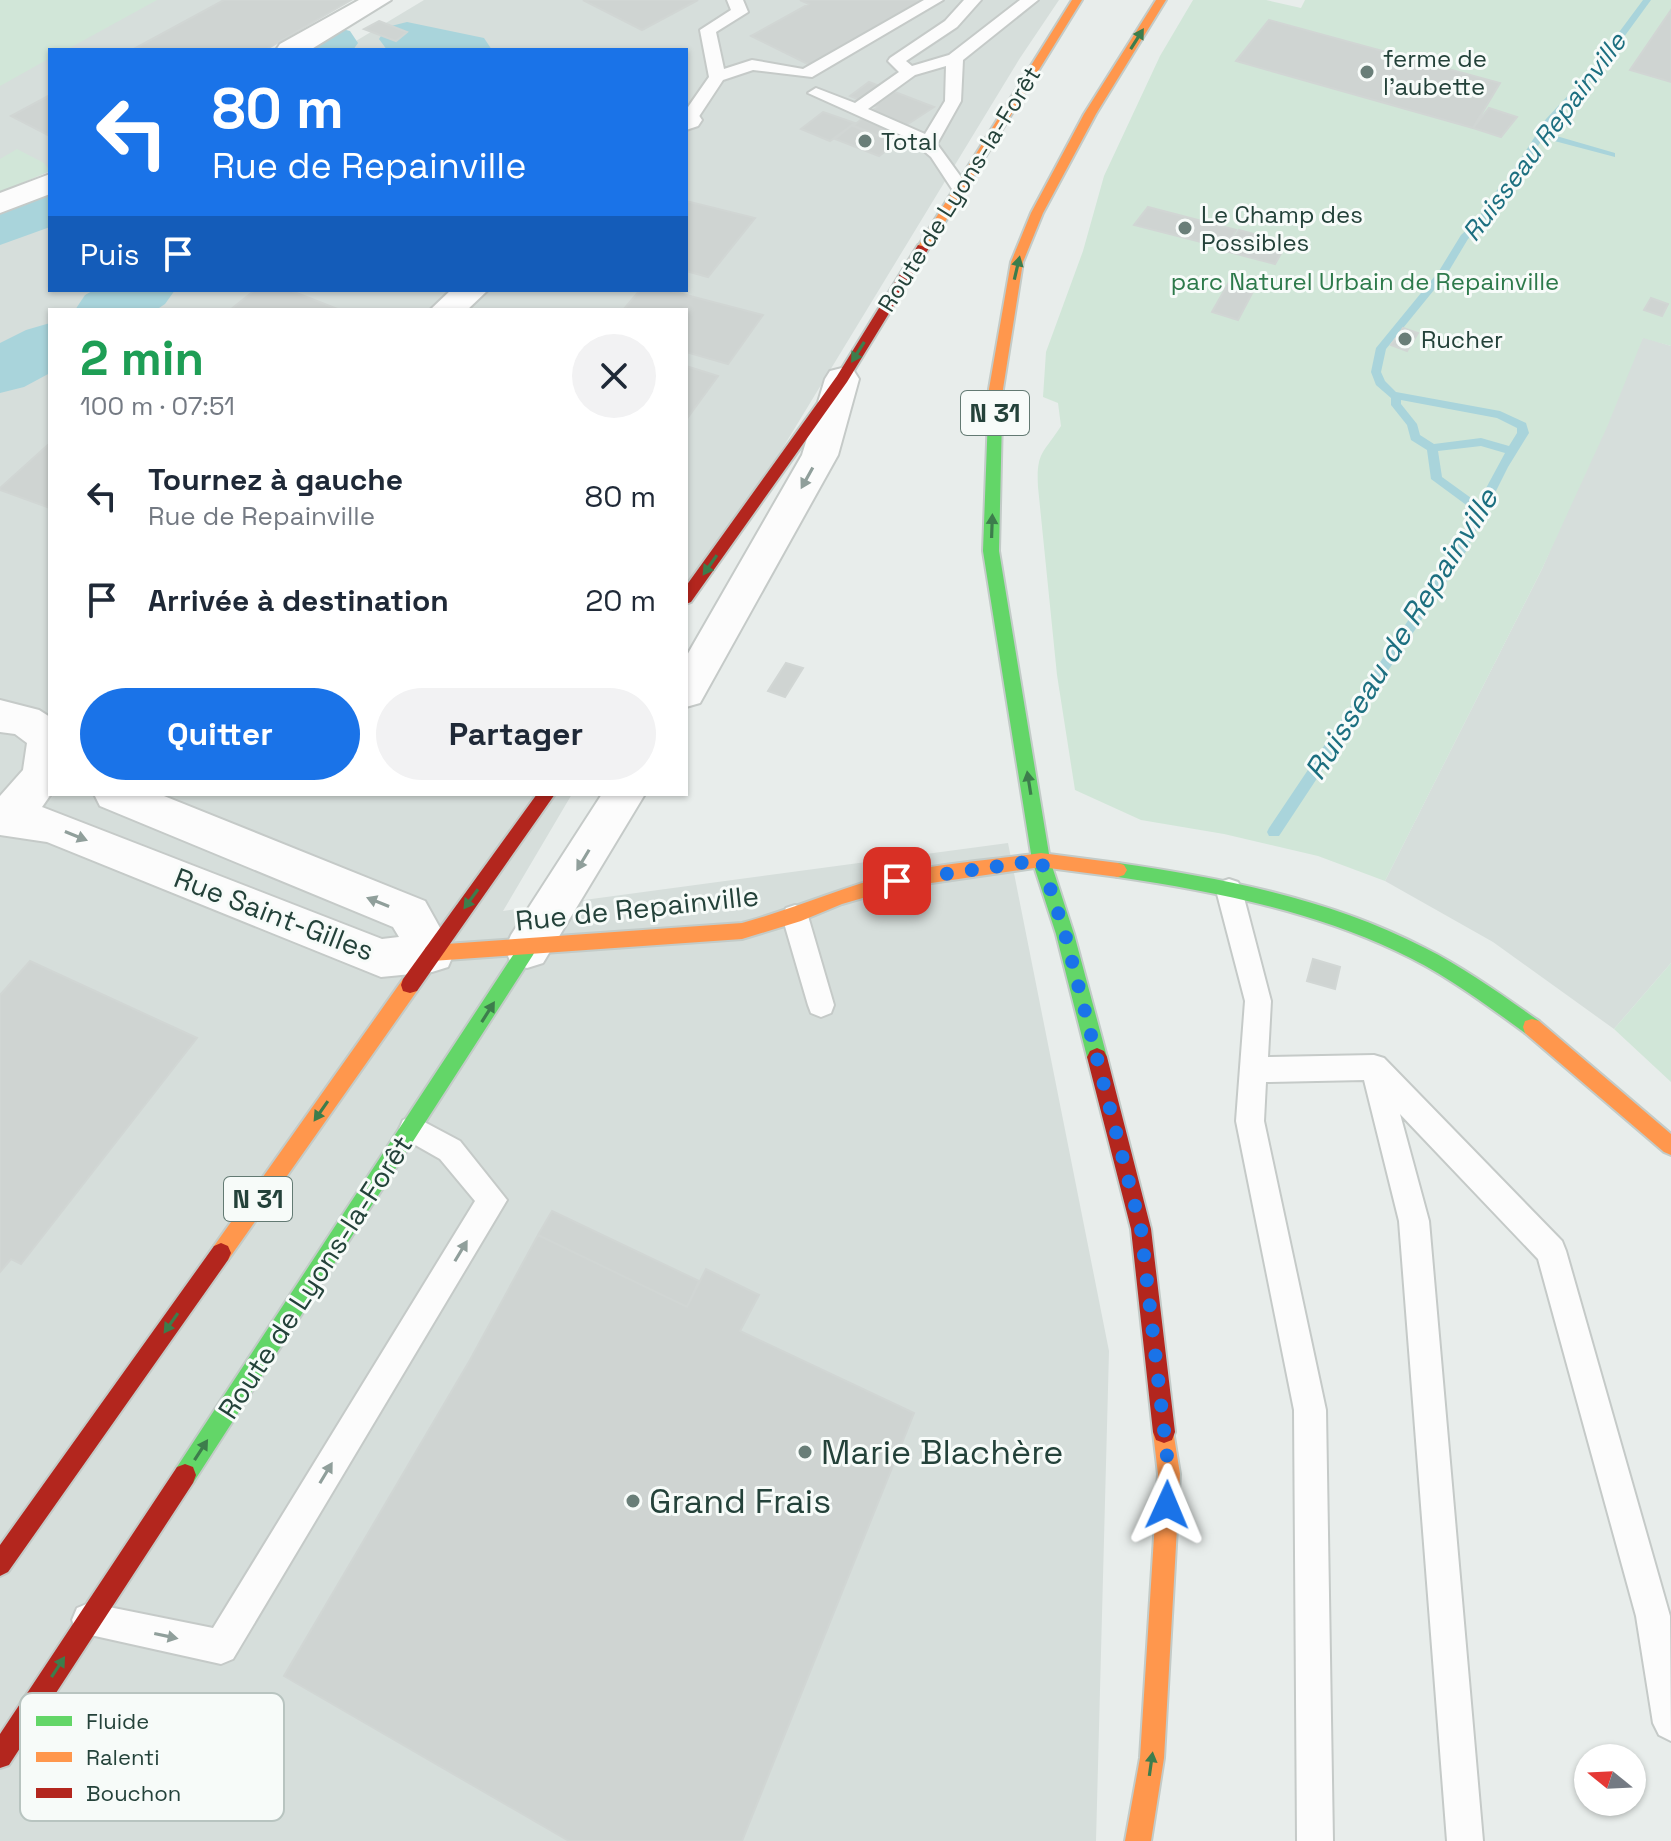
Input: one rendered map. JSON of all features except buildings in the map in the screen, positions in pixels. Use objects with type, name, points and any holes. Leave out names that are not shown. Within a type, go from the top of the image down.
[{"type":"main road","name":"Route de Lyons-la-Forêt","points":[[688,595],[842,379],[1077,0]]},
{"type":"main road","name":"N 31","points":[[1138,1841],[1152,1758],[1169,1474],[1141,1229],[1065,934],[1041,860],[991,551],[996,389],[1017,262],[1037,213],[1090,114],[1161,0]]},
{"type":"main road","name":"N 31","points":[[0,1564],[545,796]]},
{"type":"main road","name":"Rue de Repainville","points":[[432,953],[527,949],[742,931],[795,916],[838,897],[897,881],[1041,860],[1165,876],[1329,918],[1402,945],[1475,985],[1554,1043],[1671,1146]]},
{"type":"main road","name":"Route de Lyons-la-Forêt","points":[[41,1693],[413,1129],[527,949]]},
{"type":"main road","name":"Route de Lyons-la-Forêt","points":[[0,1756],[20,1725]]},
{"type":"street","points":[[294,48],[378,0]]},
{"type":"street","points":[[0,204],[48,184]]},
{"type":"street","points":[[449,308],[469,292]]},
{"type":"street","name":"Route de Lyons-la-Forêt","points":[[688,688],[820,455],[842,379]]},
{"type":"street","points":[[26,712],[48,746]]},
{"type":"street","points":[[0,817],[36,789],[48,769]]},
{"type":"street","name":"Rue Saint-Gilles","points":[[0,817],[52,826],[381,958],[432,953],[409,914],[120,796]]},
{"type":"street","name":"Route de Lyons-la-Forêt","points":[[527,949],[623,796]]},
{"type":"lane","points":[[717,77],[708,30],[740,12],[735,0]]},
{"type":"lane","points":[[688,120],[717,77],[752,65],[806,74],[935,0]]},
{"type":"lane","points":[[909,72],[896,61],[951,24],[973,0]]},
{"type":"lane","points":[[856,110],[909,72],[955,58],[1030,0]]},
{"type":"lane","points":[[928,145],[953,101],[955,58]]},
{"type":"lane","points":[[816,93],[916,135],[938,154],[960,188]]},
{"type":"lane","points":[[1229,890],[1258,1001],[1250,1121],[1310,1410],[1315,1841]]},
{"type":"lane","points":[[795,916],[821,1005]]},
{"type":"lane","points":[[1253,1070],[1374,1067],[1551,1251],[1653,1616],[1671,1723]]},
{"type":"lane","points":[[1374,1067],[1414,1221],[1465,1841]]},
{"type":"lane","points":[[89,1620],[221,1647],[492,1200],[450,1150],[413,1129]]},
{"type":"shaded area","points":[[0,0],[351,0],[268,48],[48,48],[48,172],[0,192]]},
{"type":"shaded area","points":[[424,0],[1059,0],[1020,58],[688,604],[688,308],[48,308],[48,796],[571,796],[503,911],[1008,843],[1109,1351],[1096,1841],[0,1841],[0,238],[48,219],[48,292],[688,292],[688,48],[344,48]]},
{"type":"shaded area","points":[[1643,337],[1671,346],[1671,963],[1614,1029],[1493,942],[1385,881],[1542,569]]},
{"type":"green space","points":[[0,0],[157,0],[70,48],[48,48],[48,59],[0,86]]},
{"type":"green space","name":"parc Naturel Urbain de Repainville","points":[[1193,0],[1266,0],[1301,8],[1305,0],[1671,0],[1671,346],[1643,338],[1607,427],[1542,569],[1385,881],[1318,856],[1224,834],[1141,820],[1075,790],[1057,675],[1038,487],[1040,459],[1061,426],[1058,403],[1043,397],[1046,352],[1083,251],[1104,176],[1160,56]]},
{"type":"green space","points":[[17,149],[44,163],[48,172],[0,192],[0,159]]},
{"type":"green space","points":[[1671,963],[1671,1082],[1614,1029]]},
{"type":"waterway","name":"Ruisseau Repainville","points":[[1396,396],[1380,383],[1376,372],[1381,348],[1443,272],[1464,237],[1481,222],[1502,189],[1512,181],[1549,121],[1591,76],[1647,0]]},
{"type":"waterway","points":[[396,48],[407,39]]},
{"type":"waterway","points":[[407,39],[454,48]]},
{"type":"waterway","points":[[321,48],[330,43]]},
{"type":"waterway","points":[[1544,135],[1612,155]]},
{"type":"waterway","points":[[0,226],[48,205]]},
{"type":"waterway","points":[[111,308],[139,292]]},
{"type":"waterway","points":[[0,371],[48,346]]},
{"type":"waterway","name":"Ruisseau de Repainville","points":[[1396,396],[1500,415],[1522,426],[1523,433],[1512,451]]},
{"type":"waterway","points":[[1396,396],[1396,405],[1412,424],[1415,437],[1432,448]]},
{"type":"waterway","points":[[1432,448],[1481,442],[1512,451]]},
{"type":"waterway","points":[[1432,448],[1437,479],[1473,504],[1479,513]]},
{"type":"waterway","name":"Ruisseau de Repainville","points":[[1479,513],[1512,451]]},
{"type":"waterway","name":"Ruisseau de Repainville","points":[[1274,832],[1459,554],[1479,513]]},
{"type":"traffic: fast","points":[[995,416],[991,551],[1041,860],[1065,934],[1097,1057]]},
{"type":"traffic: fast","points":[[1118,870],[1263,898],[1371,932],[1436,963],[1532,1027]]},
{"type":"traffic: fast","points":[[185,1475],[527,949]]},
{"type":"traffic: slow","points":[[923,248],[1077,0]]},
{"type":"traffic: slow","points":[[995,416],[996,389],[1017,262],[1037,213],[1090,114],[1161,0]]},
{"type":"traffic: slow","points":[[432,953],[742,931],[795,916],[838,897],[897,881],[1041,860],[1118,870]]},
{"type":"traffic: slow","points":[[221,1253],[410,985]]},
{"type":"traffic: slow","points":[[1532,1027],[1671,1146]]},
{"type":"traffic: slow","points":[[1138,1841],[1152,1758],[1169,1474],[1164,1432]]},
{"type":"traffic: jam","points":[[688,595],[842,379],[923,248]]},
{"type":"traffic: jam","points":[[410,985],[545,796]]},
{"type":"traffic: jam","points":[[1097,1057],[1141,1229],[1164,1432]]},
{"type":"traffic: jam","points":[[0,1564],[221,1253]]},
{"type":"traffic: jam","points":[[41,1693],[185,1475]]},
{"type":"traffic: jam","points":[[0,1756],[20,1726]]},
{"type":"place","name":"ferme de l'aubette","points":[[1367,72]]},
{"type":"place","name":"Total","points":[[865,141]]},
{"type":"place","name":"Le Champ des Possibles","points":[[1185,228]]},
{"type":"place","name":"Rucher","points":[[1405,339]]},
{"type":"place","name":"Marie Blachère","points":[[805,1452]]},
{"type":"place","name":"Grand Frais","points":[[633,1501]]},
{"type":"route","points":[[897,881],[1041,860],[1065,934],[1141,1229],[1169,1474],[1167,1505]]}]
